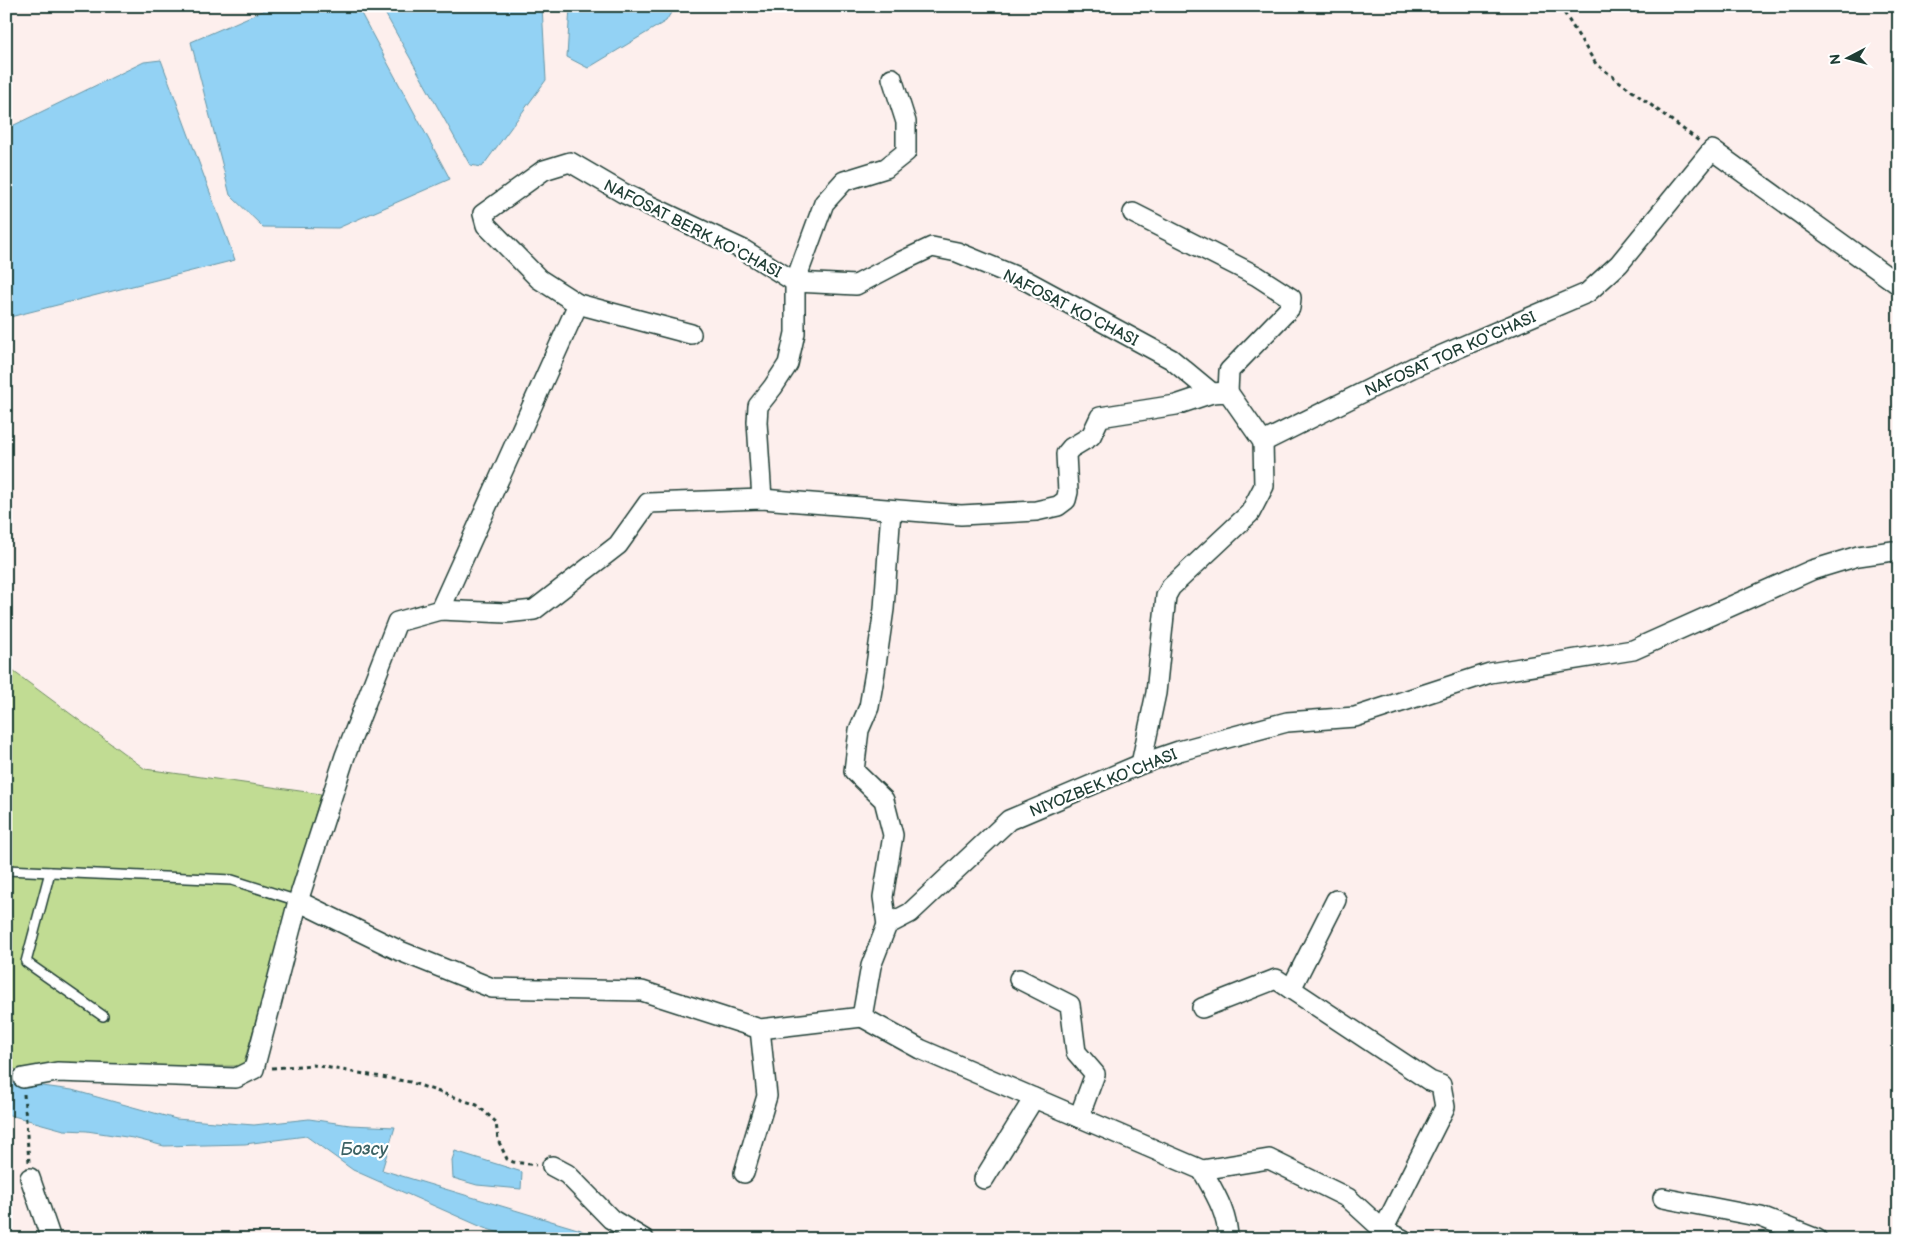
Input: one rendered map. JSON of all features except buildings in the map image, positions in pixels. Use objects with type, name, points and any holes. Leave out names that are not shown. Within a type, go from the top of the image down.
[{"type":"street","name":"NAFOSAT BERK KO‘CHASI","points":[[692,334],[578,304],[539,279],[486,225],[484,214],[544,170],[570,162],[623,193],[744,250],[796,282],[824,203],[844,182],[886,168],[906,152],[906,122],[892,78]]},
{"type":"street","points":[[1712,150],[1899,285]]},
{"type":"street","name":"NAFOSAT TOR KO‘CHASI","points":[[1263,442],[1414,367],[1586,293],[1620,264],[1712,150]]},
{"type":"street","points":[[23,1078],[57,1072],[236,1078],[254,1069],[298,901],[345,756],[397,622],[440,610],[506,613],[534,610],[618,545],[648,503],[762,499],[961,515],[1036,511],[1058,506],[1066,500],[1068,492],[1066,454],[1071,448],[1091,436],[1100,417],[1176,405],[1220,392],[1229,371],[1290,308],[1291,298],[1256,276],[1133,213]]},
{"type":"street","name":"NAFOSAT KO‘CHASI","points":[[796,282],[856,286],[932,247],[956,252],[1026,281],[1171,359],[1220,392],[1263,442]]},
{"type":"street","points":[[762,499],[757,422],[758,406],[788,364],[795,333],[796,282]]},
{"type":"street","points":[[440,610],[578,304]]},
{"type":"street","points":[[1141,764],[1156,693],[1166,596],[1171,587],[1250,513],[1264,486],[1263,442]]},
{"type":"street","points":[[862,1017],[871,966],[887,925],[883,897],[893,835],[884,800],[854,771],[859,730],[869,707],[876,672],[884,609],[891,510]]},
{"type":"street","name":"NIYOZBEK KO‘CHASI","points":[[887,925],[910,913],[1008,820],[1141,764],[1179,751],[1288,722],[1355,716],[1490,673],[1633,650],[1812,570],[1858,556],[1893,551],[1899,553]]},
{"type":"street","points":[[1291,989],[1336,900]]},
{"type":"street","points":[[298,901],[400,951],[492,988],[642,991],[760,1029],[862,1017],[920,1049],[1202,1170],[1269,1159],[1348,1198],[1383,1230],[1402,1239]]},
{"type":"street","points":[[1202,1008],[1276,979],[1430,1081],[1441,1085],[1444,1106],[1383,1230]]},
{"type":"street","points":[[1019,980],[1070,1005],[1076,1052],[1094,1074],[1079,1118]]},
{"type":"street","points":[[744,1173],[768,1096],[760,1029]]},
{"type":"street","points":[[984,1179],[1034,1098]]},
{"type":"street","points":[[552,1166],[567,1174],[610,1219],[644,1239]]},
{"type":"street","points":[[1202,1170],[1221,1203],[1228,1227],[1228,1239]]},
{"type":"street","points":[[30,1178],[51,1239]]},
{"type":"street","points":[[1663,1198],[1761,1216],[1817,1239]]},
{"type":"lane","points":[[6,870],[232,880],[298,901]]},
{"type":"lane","points":[[50,872],[26,962],[103,1016]]},
{"type":"path","points":[[1560,6],[1596,64],[1712,150]]},
{"type":"path","points":[[254,1069],[313,1065],[410,1082],[477,1105],[496,1122],[498,1140],[507,1160],[524,1164],[552,1166]]},
{"type":"path","points":[[23,1078],[30,1178]]},
{"type":"green space","points":[[6,666],[145,769],[321,794],[243,1066],[59,1067],[23,1072],[6,1066]]},
{"type":"water","points":[[274,6],[357,6],[450,179],[338,228],[263,227],[230,195],[191,42]]},
{"type":"water","points":[[381,6],[542,6],[546,80],[482,167],[470,165]]},
{"type":"water","points":[[570,6],[675,6],[666,21],[588,68],[567,57]]},
{"type":"water","points":[[161,60],[235,260],[6,318],[6,129],[144,62]]},
{"type":"water","name":"Бозсу","points":[[6,1081],[72,1090],[176,1119],[254,1125],[309,1119],[350,1125],[395,1127],[382,1170],[581,1230],[592,1239],[519,1239],[484,1228],[353,1170],[306,1136],[245,1144],[164,1146],[133,1138],[87,1131],[64,1130],[6,1114]]},
{"type":"water","points":[[455,1151],[522,1172],[521,1189],[477,1185],[453,1178],[452,1160]]}]
